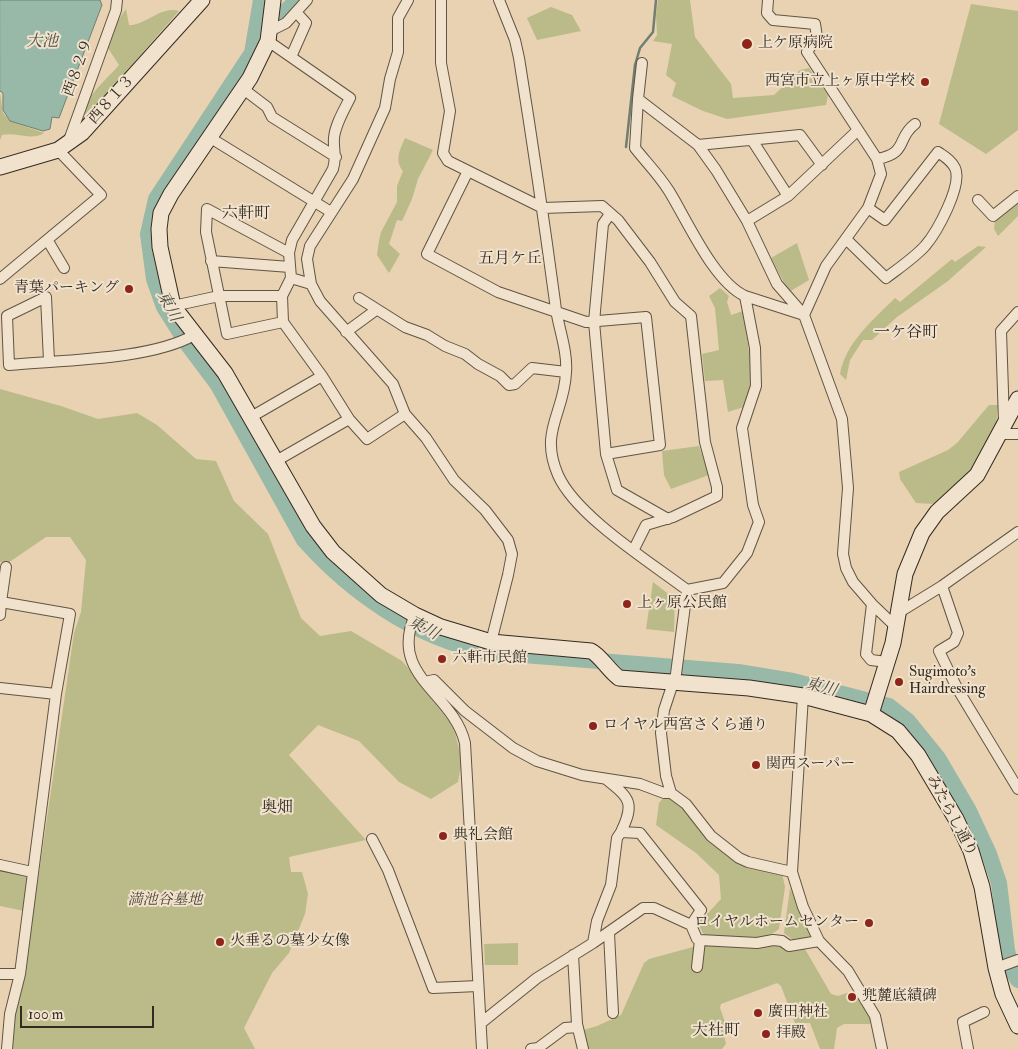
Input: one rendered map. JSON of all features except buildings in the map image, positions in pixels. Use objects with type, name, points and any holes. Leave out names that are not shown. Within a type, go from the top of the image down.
[{"type":"street","name":"西８２９","points":[[63,147],[116,10],[117,0]]},
{"type":"street","name":"西８１３","points":[[0,167],[63,147],[82,133],[202,0]]},
{"type":"street","points":[[273,0],[270,27],[242,88],[171,194],[161,213],[160,248],[173,306],[225,373],[314,526],[333,552],[412,622],[491,642],[512,554],[508,540],[485,510],[454,480],[426,438],[405,414],[393,384],[320,301],[311,284],[307,259],[310,246],[353,179],[385,108],[390,79],[398,52],[398,18],[408,0]]},
{"type":"street","points":[[270,27],[286,23],[307,0]]},
{"type":"street","points":[[441,0],[441,63],[450,111],[443,153],[448,161],[543,208],[602,206],[618,220],[650,262],[675,302],[691,316],[705,442],[717,487],[717,496],[668,519],[646,526],[634,549]]},
{"type":"street","points":[[499,0],[515,40],[543,208],[556,311],[566,360],[564,395],[551,428],[550,445],[558,474],[577,503],[687,590],[723,583],[746,553],[759,522],[752,505],[742,428],[756,386],[754,348],[745,296]]},
{"type":"street","points":[[768,0],[767,13],[774,20],[815,24],[817,37],[806,52],[877,159],[881,174],[868,208],[826,266],[804,315]]},
{"type":"street","points":[[291,57],[306,23],[296,12]]},
{"type":"street","points":[[270,27],[291,57],[350,98],[335,130],[336,157],[333,169],[292,240],[289,253],[291,272],[282,296],[282,322],[322,376],[349,419],[368,440],[405,414]]},
{"type":"street","points":[[642,63],[635,148],[668,189],[724,280],[737,292],[745,296],[804,315]]},
{"type":"street","points":[[242,88],[267,107],[272,117],[336,157]]},
{"type":"street","points":[[638,99],[698,145],[716,170],[747,221],[777,284],[804,315],[842,419],[848,488],[843,554],[846,568],[852,582],[872,604],[897,620]]},
{"type":"street","points":[[877,159],[896,152],[902,146],[906,132],[915,124]]},
{"type":"street","points":[[747,221],[788,196],[857,131]]},
{"type":"street","points":[[698,145],[800,134],[822,165]]},
{"type":"street","points":[[209,137],[331,212]]},
{"type":"street","points":[[752,140],[788,196]]},
{"type":"street","points":[[0,279],[101,195],[63,147]]},
{"type":"street","points":[[846,239],[886,278],[924,247],[934,234],[956,188],[956,169],[950,161],[938,152],[886,220],[868,208]]},
{"type":"street","points":[[468,171],[427,254],[498,292],[586,322],[642,316],[646,318],[660,445],[606,454]]},
{"type":"street","points":[[978,200],[993,216],[1018,196]]},
{"type":"street","points":[[282,322],[227,334],[206,232],[207,209],[289,253]]},
{"type":"street","points":[[610,214],[603,224],[594,322],[606,454],[617,490],[668,519]]},
{"type":"street","points":[[48,241],[64,268]]},
{"type":"street","points":[[211,261],[291,272],[311,284]]},
{"type":"street","points":[[173,306],[219,296],[282,296]]},
{"type":"street","points":[[49,361],[46,297],[7,316],[9,365],[143,352],[180,343],[194,335]]},
{"type":"street","points":[[359,298],[405,327],[427,335],[445,346],[466,354],[478,364],[500,376],[509,385],[515,384],[532,368],[566,372]]},
{"type":"street","points":[[346,332],[376,310]]},
{"type":"street","points":[[1003,430],[1000,332],[1018,312]]},
{"type":"street","points":[[251,417],[322,376]]},
{"type":"street","points":[[874,706],[897,620],[905,574],[928,522],[977,475],[1003,430],[1018,399]]},
{"type":"street","points":[[276,461],[349,419]]},
{"type":"street","points":[[1003,430],[1018,434]]},
{"type":"street","points":[[897,620],[1018,532]]},
{"type":"street","points":[[0,615],[6,568]]},
{"type":"street","points":[[942,586],[958,633],[954,642],[939,651],[957,688],[1018,789]]},
{"type":"street","points":[[671,793],[666,776],[661,733],[677,663],[687,590]]},
{"type":"street","points":[[1,597],[70,614],[56,694],[20,974],[10,1014],[7,1049]]},
{"type":"street","points":[[872,604],[866,654],[872,660],[887,662]]},
{"type":"street","points":[[412,622],[409,656],[414,669],[462,730],[466,743],[482,1049]]},
{"type":"street","name":"みたらし通り","points":[[491,642],[586,650],[598,656],[607,669],[619,678],[674,678],[874,706],[912,746],[963,834],[1009,963],[1002,994],[1018,1026]]},
{"type":"street","points":[[425,682],[434,680],[465,711],[513,748],[537,761],[582,774],[640,784],[664,793],[671,793],[686,804],[711,836],[739,858],[748,862],[792,872]]},
{"type":"street","points":[[0,688],[56,694]]},
{"type":"street","points":[[803,696],[792,872],[804,907],[819,941],[848,971],[875,1016],[882,1049]]},
{"type":"street","points":[[593,943],[596,921],[611,885],[617,838],[630,814],[630,804],[626,795],[604,778]]},
{"type":"street","points":[[621,832],[640,833],[700,910],[691,924]]},
{"type":"street","points":[[372,839],[388,870],[433,988],[478,986]]},
{"type":"street","points":[[0,865],[32,872]]},
{"type":"street","points":[[481,1024],[536,978],[609,933],[643,908],[654,908],[691,924],[697,938],[700,940],[757,943],[773,940],[782,941],[789,946],[819,941]]},
{"type":"street","points":[[609,933],[614,1013]]},
{"type":"street","points":[[697,967],[700,940]]},
{"type":"street","points":[[573,955],[577,1027],[583,1049]]},
{"type":"street","points":[[0,974],[20,974]]},
{"type":"street","points":[[968,1049],[963,1022],[984,1012]]},
{"type":"street","points":[[531,1049],[538,1048],[565,1028],[577,1027]]},
{"type":"green space","points":[[658,0],[690,0],[695,37],[731,84],[733,98],[774,95],[800,70],[809,68],[828,95],[826,105],[727,119],[703,111],[672,96],[676,83],[666,75],[672,44],[653,41],[657,35],[656,15]]},
{"type":"green space","points":[[971,4],[1018,11],[1018,130],[986,154],[939,124]]},
{"type":"green space","points":[[551,7],[572,15],[581,31],[537,40],[527,18]]},
{"type":"green space","points":[[126,9],[129,25],[142,22],[166,11],[179,11],[80,124],[81,116],[88,100],[119,65],[106,45],[114,26]]},
{"type":"green space","points":[[0,93],[3,113],[10,121],[44,133],[34,136],[7,134],[2,135],[0,140]]},
{"type":"green space","points":[[405,138],[433,150],[418,179],[412,199],[402,221],[397,220],[389,244],[400,254],[389,273],[377,255],[381,232],[397,202],[397,186],[403,171],[398,159]]},
{"type":"green space","points":[[1018,202],[1018,216],[998,236],[994,229],[995,219]]},
{"type":"green space","points":[[797,243],[809,280],[789,292],[771,258]]},
{"type":"green space","points":[[978,246],[986,247],[948,281],[897,317],[872,340],[863,340],[850,360],[846,380],[840,374],[848,352],[861,332],[895,298],[900,302],[952,259],[955,262]]},
{"type":"green space","points":[[720,288],[729,296],[727,302],[731,315],[743,311],[753,379],[744,407],[728,412],[723,380],[705,381],[702,354],[719,350],[715,308],[709,296]]},
{"type":"green space","name":"満池谷墓地","points":[[0,389],[61,406],[98,419],[137,413],[157,425],[196,459],[216,461],[234,501],[268,534],[301,618],[320,636],[351,631],[402,661],[442,706],[455,733],[462,760],[458,782],[431,799],[399,782],[359,741],[318,725],[289,755],[366,840],[289,857],[291,872],[302,872],[308,894],[305,914],[289,953],[272,973],[244,1028],[255,1049],[10,1049],[14,1015],[24,976],[74,633],[81,612],[86,560],[70,537],[46,537],[8,563],[0,562]]},
{"type":"green space","points":[[989,405],[998,405],[996,427],[972,470],[934,504],[916,503],[900,479],[899,472],[948,450],[957,443]]},
{"type":"green space","points":[[699,446],[709,475],[671,489],[664,475],[662,451]]},
{"type":"green space","points":[[653,582],[675,599],[674,632],[646,629]]},
{"type":"green space","points":[[665,796],[670,796],[746,864],[782,873],[785,887],[779,929],[771,934],[753,939],[705,937],[698,924],[721,899],[719,875],[696,853],[656,825],[659,803]]},
{"type":"green space","points":[[0,870],[27,876],[24,911],[0,906]]},
{"type":"green space","points":[[790,888],[812,938],[794,941],[784,933]]},
{"type":"green space","points":[[773,942],[805,949],[831,994],[838,996],[855,990],[871,1015],[870,1024],[844,1024],[837,1028],[834,1049],[820,1049],[810,1023],[795,1023],[781,986],[777,983],[721,1004],[720,1008],[728,1030],[724,1035],[726,1044],[722,1049],[586,1049],[583,1030],[621,1015],[644,963],[649,959],[704,944]]},
{"type":"green space","points":[[518,943],[518,965],[485,965],[484,944]]},
{"type":"water","name":"大池","points":[[0,0],[100,0],[102,5],[59,118],[52,117],[50,129],[43,131],[10,121],[3,110],[3,93],[0,91]]},
{"type":"waterway","name":"東川","points":[[261,0],[252,53],[156,199],[148,234],[154,279],[164,307],[188,345],[218,385],[304,540],[343,578],[386,611],[434,636],[460,645],[486,652],[738,672],[793,681],[889,706],[908,721],[938,758],[968,809],[989,854],[999,883],[1007,950],[1011,968],[1018,980]]},
{"type":"waterway","name":"東川","points":[[259,20],[281,16],[297,0]]},
{"type":"waterway","points":[[626,147],[635,65],[640,48],[653,32],[656,0]]},
{"type":"place","name":"上ケ原病院","points":[[747,44]]},
{"type":"place","name":"西宮市立上ヶ原中学校","points":[[925,82]]},
{"type":"place","name":"青葉パーキング","points":[[129,289]]},
{"type":"place","name":"上ヶ原公民館","points":[[627,604]]},
{"type":"place","name":"六軒市民館","points":[[442,659]]},
{"type":"place","name":"Sugimoto's Hairdressing","points":[[899,682]]},
{"type":"place","name":"ロイヤル西宮さくら通り","points":[[593,726]]},
{"type":"place","name":"関西スーパー","points":[[756,765]]},
{"type":"place","name":"典礼会館","points":[[443,836]]},
{"type":"place","name":"ロイヤルホームセンター","points":[[869,923]]},
{"type":"place","name":"火垂るの墓少女像","points":[[220,942]]},
{"type":"place","name":"兠麓底績碑","points":[[852,997]]},
{"type":"place","name":"廣田神社","points":[[758,1013]]},
{"type":"place","name":"拝殿","points":[[766,1034]]},
{"type":"district","name":"六軒町","points":[[246,215]]},
{"type":"district","name":"五月ケ丘","points":[[510,260]]},
{"type":"district","name":"一ケ谷町","points":[[906,334]]},
{"type":"district","name":"奥畑","points":[[277,809]]},
{"type":"district","name":"大社町","points":[[716,1032]]}]
